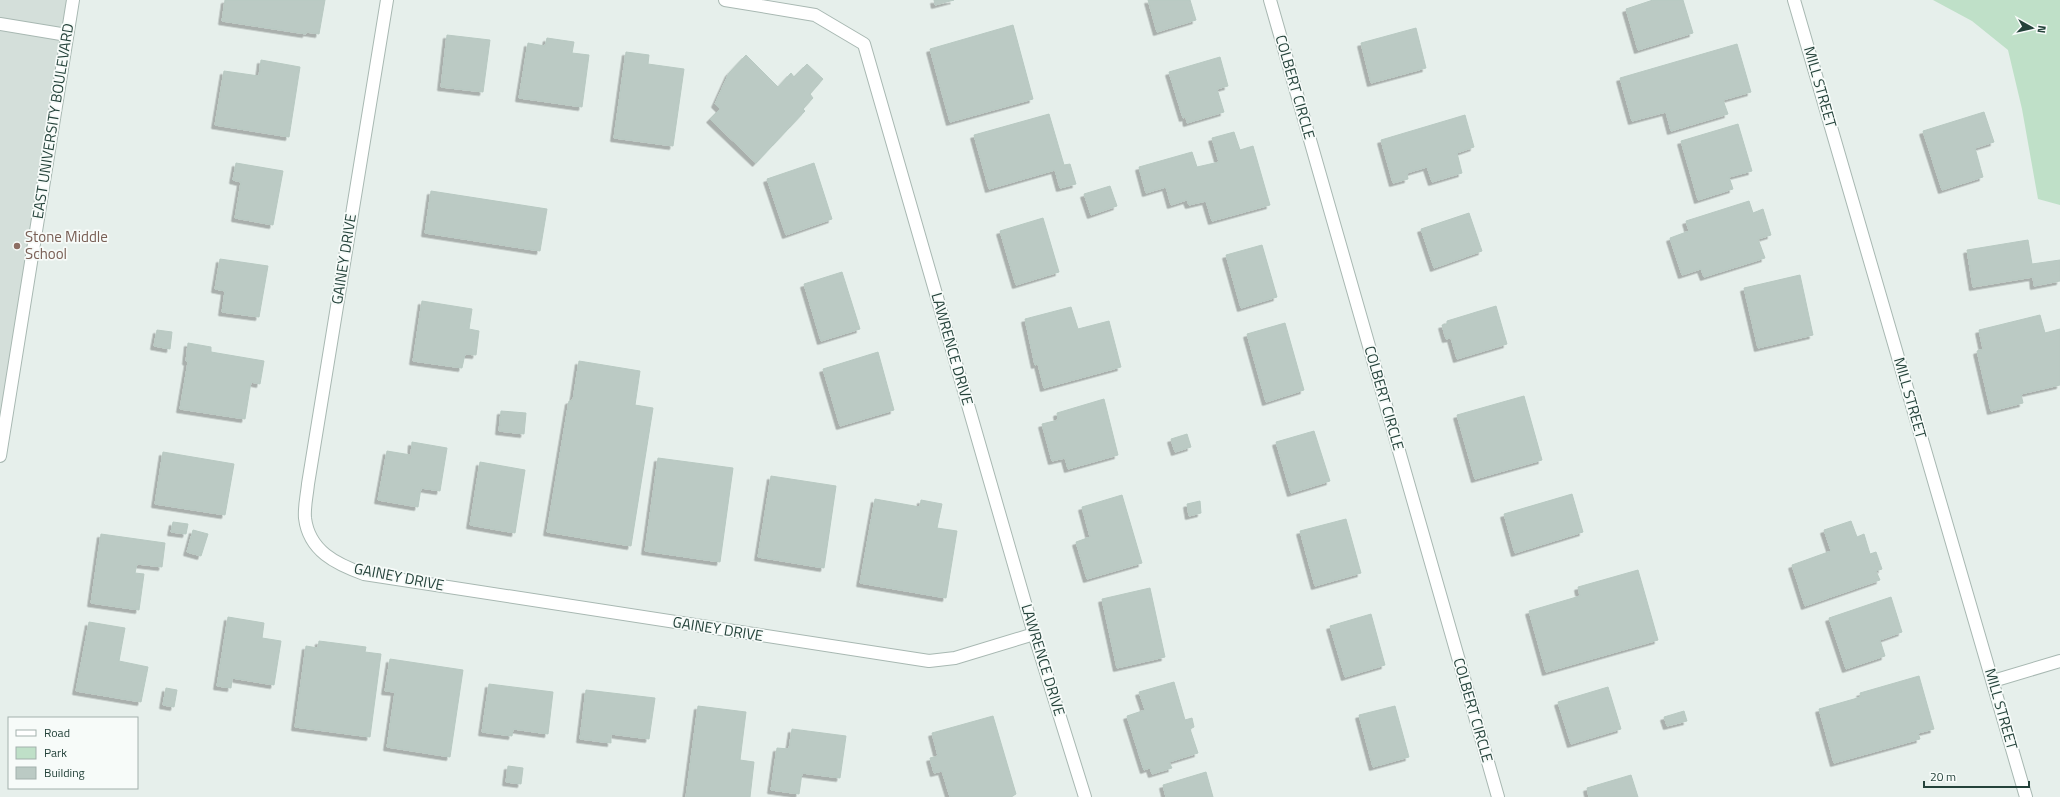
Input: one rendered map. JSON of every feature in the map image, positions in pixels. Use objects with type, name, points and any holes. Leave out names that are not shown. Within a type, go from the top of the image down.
[{"type":"street","name":"EAST UNIVERSITY BOULEVARD","points":[[0,456],[73,0]]},
{"type":"street","name":"GAINEY DRIVE","points":[[387,0],[308,484],[305,518],[312,543],[328,558],[364,574],[929,661],[955,658],[1034,634]]},
{"type":"street","name":"LAWRENCE DRIVE","points":[[724,0],[815,15],[864,44],[1034,634],[1085,797]]},
{"type":"street","name":"COLBERT CIRCLE","points":[[1270,0],[1498,797]]},
{"type":"street","name":"MILL STREET","points":[[1794,0],[2026,797]]},
{"type":"street","points":[[0,24],[67,35]]},
{"type":"street","points":[[1993,681],[2060,661]]},
{"type":"shaded area","name":"Stone Middle School","points":[[0,0],[73,0],[0,456]]},
{"type":"green space","points":[[1933,0],[2060,0],[2060,205],[2038,199],[2022,109],[2008,50],[1972,21]]},
{"type":"building","points":[[225,0],[325,0],[319,34],[306,32],[306,34],[222,21]]},
{"type":"building","points":[[934,0],[954,0],[935,5]]},
{"type":"building","points":[[1148,0],[1190,0],[1196,20],[1157,32]]},
{"type":"building","points":[[1653,0],[1683,0],[1693,33],[1638,50],[1626,9]]},
{"type":"building","points":[[1013,25],[1033,99],[950,122],[930,49]]},
{"type":"building","points":[[1416,28],[1426,68],[1371,83],[1361,43]]},
{"type":"building","points":[[447,35],[490,40],[483,92],[441,87]]},
{"type":"building","points":[[547,38],[574,42],[572,53],[589,55],[582,107],[519,98],[528,43],[545,46]]},
{"type":"building","points":[[1737,44],[1751,92],[1723,100],[1728,114],[1671,131],[1666,112],[1632,121],[1620,78]]},
{"type":"building","points":[[626,52],[649,55],[648,64],[684,69],[673,146],[614,138]]},
{"type":"building","points":[[746,55],[778,87],[791,73],[794,77],[807,64],[823,79],[810,94],[813,98],[803,109],[805,111],[756,163],[710,119],[720,109],[715,104],[729,73]]},
{"type":"building","points":[[1220,57],[1228,86],[1217,89],[1224,112],[1187,123],[1186,117],[1183,118],[1169,72]]},
{"type":"building","points":[[261,60],[300,67],[289,137],[215,125],[224,71],[259,76]]},
{"type":"building","points":[[1984,112],[1994,142],[1975,148],[1983,177],[1942,190],[1923,131]]},
{"type":"building","points":[[1049,114],[1064,165],[1070,164],[1076,184],[1060,188],[1055,170],[989,189],[974,135]]},
{"type":"building","points":[[1465,115],[1474,147],[1457,153],[1462,173],[1432,182],[1427,167],[1407,173],[1408,179],[1393,183],[1381,140]]},
{"type":"building","points":[[1738,124],[1752,171],[1729,177],[1733,189],[1698,200],[1681,141]]},
{"type":"building","points":[[1234,132],[1240,150],[1253,146],[1270,205],[1212,221],[1206,201],[1189,205],[1187,200],[1171,205],[1166,187],[1146,193],[1139,167],[1192,152],[1197,167],[1219,162],[1212,138]]},
{"type":"building","points":[[236,163],[283,171],[273,225],[235,218],[241,182],[233,180]]},
{"type":"building","points":[[814,163],[832,219],[786,235],[767,179]]},
{"type":"building","points":[[1110,186],[1117,206],[1091,215],[1084,194]]},
{"type":"building","points":[[431,191],[547,209],[540,251],[425,233]]},
{"type":"building","points":[[1749,201],[1753,213],[1763,209],[1771,235],[1758,239],[1765,258],[1704,277],[1701,269],[1682,275],[1670,238],[1689,231],[1686,221]]},
{"type":"building","points":[[1469,213],[1482,251],[1434,268],[1421,229]]},
{"type":"building","points":[[1043,218],[1059,272],[1016,285],[1000,231]]},
{"type":"building","points":[[2028,240],[2032,264],[2060,260],[2060,281],[2034,286],[2033,277],[1973,287],[1967,250]]},
{"type":"building","points":[[1262,245],[1277,297],[1241,308],[1226,255]]},
{"type":"building","points":[[220,259],[268,266],[259,317],[222,312],[225,291],[215,289]]},
{"type":"building","points":[[842,272],[860,329],[821,341],[804,284]]},
{"type":"building","points":[[1800,275],[1813,335],[1758,348],[1744,288]]},
{"type":"building","points":[[422,301],[472,309],[469,329],[479,331],[476,355],[465,354],[462,368],[413,361]]},
{"type":"building","points":[[1496,306],[1507,344],[1457,359],[1451,338],[1446,339],[1442,325],[1447,324],[1447,321]]},
{"type":"building","points":[[1071,307],[1078,329],[1109,321],[1121,367],[1044,388],[1038,364],[1035,365],[1025,319]]},
{"type":"building","points":[[2040,315],[2045,333],[2060,329],[2060,385],[2021,394],[2023,403],[1991,411],[1977,351],[1983,349],[1979,330]]},
{"type":"building","points":[[1285,323],[1304,390],[1266,402],[1247,334]]},
{"type":"building","points":[[157,330],[172,332],[170,349],[154,346]]},
{"type":"building","points":[[188,343],[211,347],[211,352],[264,361],[260,384],[251,382],[245,419],[180,409],[188,362],[186,361]]},
{"type":"building","points":[[878,352],[894,410],[840,426],[823,369]]},
{"type":"building","points":[[579,361],[640,371],[635,405],[653,408],[631,546],[547,532],[569,401],[573,400]]},
{"type":"building","points":[[1524,396],[1542,460],[1475,479],[1457,415]]},
{"type":"building","points":[[1104,399],[1118,455],[1068,469],[1065,458],[1052,461],[1042,424],[1058,420],[1057,413]]},
{"type":"building","points":[[501,411],[526,413],[524,434],[499,431]]},
{"type":"building","points":[[1314,431],[1330,481],[1291,493],[1276,442]]},
{"type":"building","points":[[1187,434],[1191,447],[1175,452],[1171,439]]},
{"type":"building","points":[[412,442],[447,448],[440,491],[421,488],[418,507],[378,500],[387,451],[411,455]]},
{"type":"building","points":[[163,452],[234,464],[225,515],[155,504]]},
{"type":"building","points":[[658,458],[733,468],[720,562],[645,551]]},
{"type":"building","points":[[480,462],[525,470],[515,533],[470,525]]},
{"type":"building","points":[[771,476],[836,486],[824,568],[758,557]]},
{"type":"building","points":[[1572,494],[1583,532],[1515,553],[1504,514]]},
{"type":"building","points":[[1122,495],[1142,563],[1087,579],[1076,542],[1090,537],[1082,507]]},
{"type":"building","points":[[875,499],[920,507],[921,500],[942,504],[937,528],[957,531],[946,598],[860,583]]},
{"type":"building","points":[[1200,501],[1201,513],[1189,516],[1187,504]]},
{"type":"building","points":[[1346,519],[1361,573],[1315,586],[1300,531]]},
{"type":"building","points":[[1851,521],[1857,537],[1864,534],[1870,554],[1876,552],[1882,569],[1876,571],[1880,580],[1805,606],[1792,565],[1831,551],[1824,530]]},
{"type":"building","points":[[173,522],[188,524],[186,534],[171,532]]},
{"type":"building","points":[[193,530],[208,534],[201,556],[187,552]]},
{"type":"building","points":[[101,534],[165,543],[162,567],[137,564],[135,573],[144,574],[139,610],[91,603]]},
{"type":"building","points":[[1638,570],[1658,640],[1546,672],[1529,611],[1580,596],[1578,587]]},
{"type":"building","points":[[1150,588],[1165,657],[1117,668],[1102,599]]},
{"type":"building","points":[[1891,597],[1902,632],[1880,640],[1885,656],[1846,669],[1829,618]]},
{"type":"building","points":[[1371,614],[1385,665],[1345,677],[1330,626]]},
{"type":"building","points":[[228,617],[264,623],[262,638],[281,641],[274,685],[232,678],[231,688],[217,686]]},
{"type":"building","points":[[89,622],[125,628],[119,661],[148,667],[141,702],[76,691]]},
{"type":"building","points":[[319,641],[366,647],[365,652],[381,654],[370,737],[295,727],[306,646],[318,648]]},
{"type":"building","points":[[390,659],[463,670],[450,757],[387,747],[395,692],[385,691]]},
{"type":"building","points":[[1919,676],[1934,729],[1918,733],[1920,739],[1834,763],[1819,709],[1861,697],[1860,693]]},
{"type":"building","points":[[1174,682],[1185,720],[1192,718],[1194,727],[1190,729],[1198,753],[1169,762],[1172,768],[1152,774],[1150,768],[1144,770],[1127,716],[1145,710],[1139,692]]},
{"type":"building","points":[[489,684],[553,692],[548,734],[513,729],[512,736],[482,732]]},
{"type":"building","points":[[1608,687],[1621,729],[1571,744],[1558,702]]},
{"type":"building","points":[[166,688],[177,690],[174,707],[163,705]]},
{"type":"building","points":[[586,690],[655,698],[649,739],[611,734],[611,743],[580,739]]},
{"type":"building","points":[[698,706],[746,712],[740,760],[754,762],[750,797],[686,797]]},
{"type":"building","points":[[1395,706],[1409,757],[1373,767],[1359,715]]},
{"type":"building","points":[[1684,711],[1687,721],[1667,726],[1664,717]]},
{"type":"building","points":[[993,716],[1016,794],[1011,797],[950,797],[942,771],[934,773],[930,758],[938,756],[932,733]]},
{"type":"building","points":[[792,729],[846,736],[840,778],[802,773],[799,794],[771,790],[777,748],[789,749]]},
{"type":"building","points":[[508,766],[523,768],[521,784],[506,782]]},
{"type":"building","points":[[1206,772],[1213,797],[1166,797],[1163,785]]},
{"type":"building","points":[[1631,775],[1638,797],[1589,797],[1587,788]]},
{"type":"place","name":"Stone Middle School","points":[[17,246]]}]
